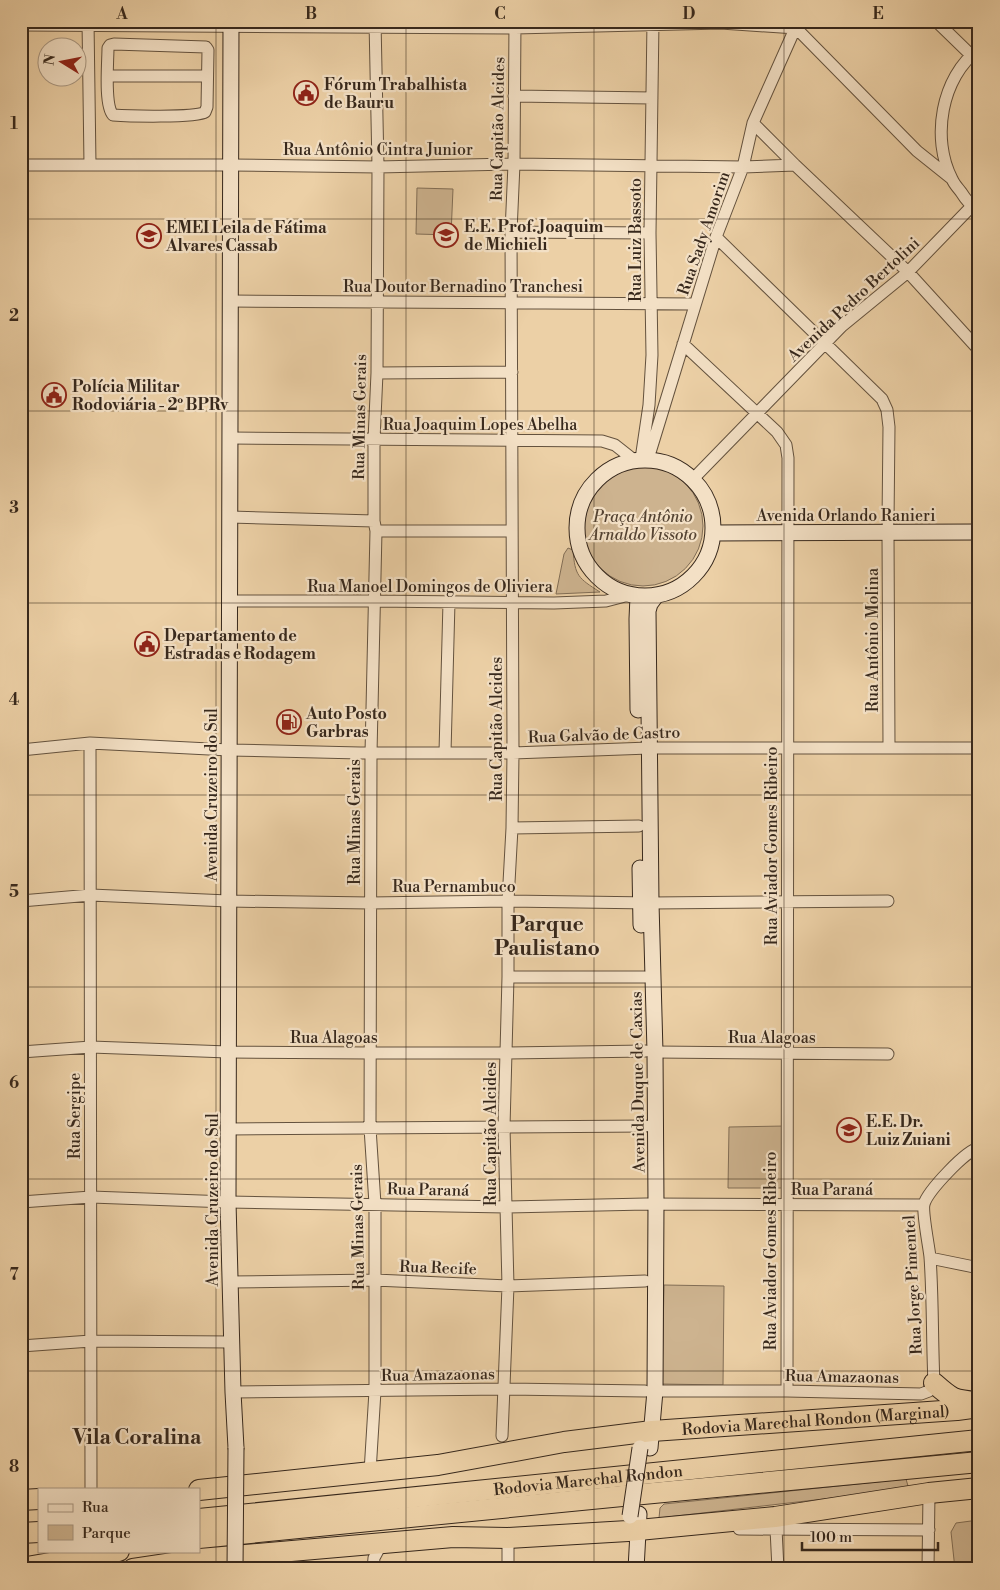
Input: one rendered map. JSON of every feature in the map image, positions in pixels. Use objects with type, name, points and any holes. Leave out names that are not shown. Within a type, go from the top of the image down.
[{"type":"highway","points":[[934,1384],[947,1395],[958,1400],[979,1402]]},
{"type":"highway","name":"Rodovia Marechal Rondon (Marginal)","points":[[200,1490],[438,1465],[564,1442],[646,1440],[979,1407]]},
{"type":"highway","name":"Rodovia Marechal Rondon","points":[[200,1519],[979,1440]]},
{"type":"highway","name":"Rodovia Marechal Rondon","points":[[200,1538],[979,1462]]},
{"type":"highway","points":[[133,1569],[200,1559],[453,1537],[508,1538],[633,1523],[775,1517],[929,1493],[979,1488]]},
{"type":"highway","points":[[21,1500],[38,1499]]},
{"type":"highway","points":[[21,1533],[38,1532]]},
{"type":"highway","points":[[21,1555],[52,1552]]},
{"type":"highway","points":[[21,1568],[113,1552]]},
{"type":"highway","points":[[261,1554],[274,1559],[284,1569]]},
{"type":"main road","name":"Avenida Cruzeiro do Sul","points":[[231,24],[228,1202],[229,1282],[236,1448],[235,1569]]},
{"type":"main road","points":[[641,459],[660,460],[678,467],[694,479],[710,505],[713,527],[712,541],[707,557],[698,571],[686,583],[672,591],[656,596],[634,596],[612,588],[596,576],[585,562],[578,544],[576,525],[580,507],[588,490],[600,476],[616,465],[641,459]]},
{"type":"main road","name":"Avenida Orlando Ranieri","points":[[888,528],[979,523]]},
{"type":"main road","name":"Avenida Orlando Ranieri","points":[[713,527],[888,528],[979,532]]},
{"type":"main road","name":"Avenida Duque de Caxias","points":[[634,596],[637,618],[644,748],[645,977],[651,1051],[646,1126],[651,1204],[645,1281],[650,1391]]},
{"type":"main road","name":"Avenida Duque de Caxias","points":[[627,1569],[646,1440],[650,1391],[651,1051],[645,903],[639,826],[644,748],[648,611],[650,604],[656,596]]},
{"type":"main road","name":"Avenida Duque de Caxias","points":[[633,1523],[636,1569]]},
{"type":"street","points":[[936,21],[975,52]]},
{"type":"street","points":[[21,25],[88,23],[375,24],[599,28],[653,23],[793,24],[917,151],[952,179]]},
{"type":"street","points":[[88,23],[90,165]]},
{"type":"street","name":"Rua Luiz Bassoto","points":[[641,459],[652,354],[650,233],[653,23]]},
{"type":"street","name":"Rua Minas Gerais","points":[[370,1472],[375,1391],[375,1204],[370,1128],[370,903],[375,526],[374,440],[377,373],[378,167],[375,24]]},
{"type":"street","name":"Rua Sady Amorim","points":[[641,459],[683,344],[716,237],[742,167],[754,123],[793,24]]},
{"type":"street","name":"Rua Capitão Alcides","points":[[502,1436],[508,1286],[504,1127],[513,752],[512,232],[515,25]]},
{"type":"street","points":[[110,45],[204,46],[208,50],[207,107],[201,115],[113,115],[109,111],[108,76],[108,48],[110,45]]},
{"type":"street","name":"Avenida Pedro Bertolini","points":[[694,479],[842,326],[908,272],[975,209],[952,179],[941,148],[941,114],[951,82],[975,52]]},
{"type":"street","points":[[108,76],[207,76]]},
{"type":"street","points":[[89,95],[108,96]]},
{"type":"street","points":[[514,96],[652,98]]},
{"type":"street","points":[[754,123],[794,165],[908,272],[979,350]]},
{"type":"street","name":"Rua Antônio Cintra Junior","points":[[21,165],[378,167],[514,164],[742,167],[794,165]]},
{"type":"street","points":[[512,232],[650,233]]},
{"type":"street","name":"Rua Antônio Molina","points":[[716,237],[882,399],[887,410],[889,427],[889,747]]},
{"type":"street","name":"Rua Doutor Bernadino Tranchesi","points":[[231,301],[695,304]]},
{"type":"street","name":"Rua Aviador Gomes Ribeiro","points":[[683,344],[777,432],[786,445],[788,458],[787,1391]]},
{"type":"street","points":[[377,373],[512,372]]},
{"type":"street","name":"Rua Joaquim Lopes Abelha","points":[[230,438],[602,441],[641,459]]},
{"type":"street","points":[[230,517],[375,526],[512,531]]},
{"type":"street","name":"Rua Manoel Domingos de Oliviera","points":[[230,601],[554,603],[606,601],[634,596]]},
{"type":"street","points":[[445,752],[449,602]]},
{"type":"street","name":"Rua Galvão de Castro","points":[[21,750],[90,743],[228,750],[371,752],[513,752],[644,748],[788,747],[979,748]]},
{"type":"street","name":"Rua Sergipe","points":[[90,743],[91,1488]]},
{"type":"street","points":[[512,828],[639,826]]},
{"type":"street","name":"Rua Pernambuco","points":[[21,901],[91,895],[370,903],[888,901]]},
{"type":"street","points":[[508,977],[645,977]]},
{"type":"street","name":"Rua Alagoas","points":[[21,1052],[90,1047],[228,1052],[506,1054],[651,1051],[888,1054]]},
{"type":"street","points":[[229,1129],[646,1126]]},
{"type":"street","name":"Rua Jorge Pimentel","points":[[934,1384],[930,1258],[924,1205],[932,1190],[952,1167],[974,1149],[979,1148]]},
{"type":"street","name":"Rua Paraná","points":[[21,1202],[91,1197],[228,1202],[506,1207],[651,1204],[924,1205]]},
{"type":"street","points":[[930,1258],[979,1268]]},
{"type":"street","name":"Rua Recife","points":[[229,1282],[375,1280],[508,1286],[645,1281]]},
{"type":"street","points":[[21,1346],[91,1341],[231,1342]]},
{"type":"street","name":"Rua Amazaonas","points":[[233,1392],[504,1389],[921,1394],[928,1391],[934,1384]]},
{"type":"street","points":[[928,1569],[929,1493]]},
{"type":"street","points":[[633,1523],[776,1529],[929,1530]]},
{"type":"street","points":[[776,1529],[778,1569]]},
{"type":"street","points":[[508,1538],[508,1569]]},
{"type":"street","points":[[374,1569],[374,1558],[382,1544]]},
{"type":"street","points":[[200,1559],[216,1564],[220,1569]]},
{"type":"green space","points":[[417,188],[453,189],[451,235],[416,234]]},
{"type":"green space","name":"Praça Antônio Arnaldo Vissoto","points":[[643,466],[666,470],[686,483],[699,503],[703,526],[699,549],[686,569],[666,582],[643,586],[620,582],[600,569],[587,549],[583,526],[587,503],[600,483],[620,470]]},
{"type":"green space","points":[[568,548],[573,550],[575,566],[579,576],[600,592],[556,594],[564,554]]},
{"type":"green space","points":[[785,1126],[784,1188],[728,1188],[729,1127]]},
{"type":"green space","points":[[664,1285],[724,1286],[723,1385],[662,1384]]},
{"type":"green space","points":[[906,1479],[908,1486],[901,1490],[659,1518],[660,1508],[664,1504]]},
{"type":"green space","points":[[979,1521],[979,1569],[955,1569],[951,1532],[956,1523]]},
{"type":"place","name":"Fórum Trabalhista de Bauru","points":[[306,93]]},
{"type":"place","name":"E.E. Prof. Joaquim de Michieli","points":[[446,235]]},
{"type":"place","name":"EMEI Leila de Fátima Alvares Cassab","points":[[149,236]]},
{"type":"place","name":"Polícia Militar Rodoviária - 2º BPRv","points":[[54,395]]},
{"type":"place","name":"Departamento de Estradas e Rodagem","points":[[147,644]]},
{"type":"place","name":"Auto Posto Garbras","points":[[289,722]]},
{"type":"place","name":"E.E. Dr. Luiz Zuiani","points":[[849,1130]]},
{"type":"district","name":"Parque Paulistano","points":[[547,936]]},
{"type":"district","name":"Vila Coralina","points":[[137,1437]]}]
